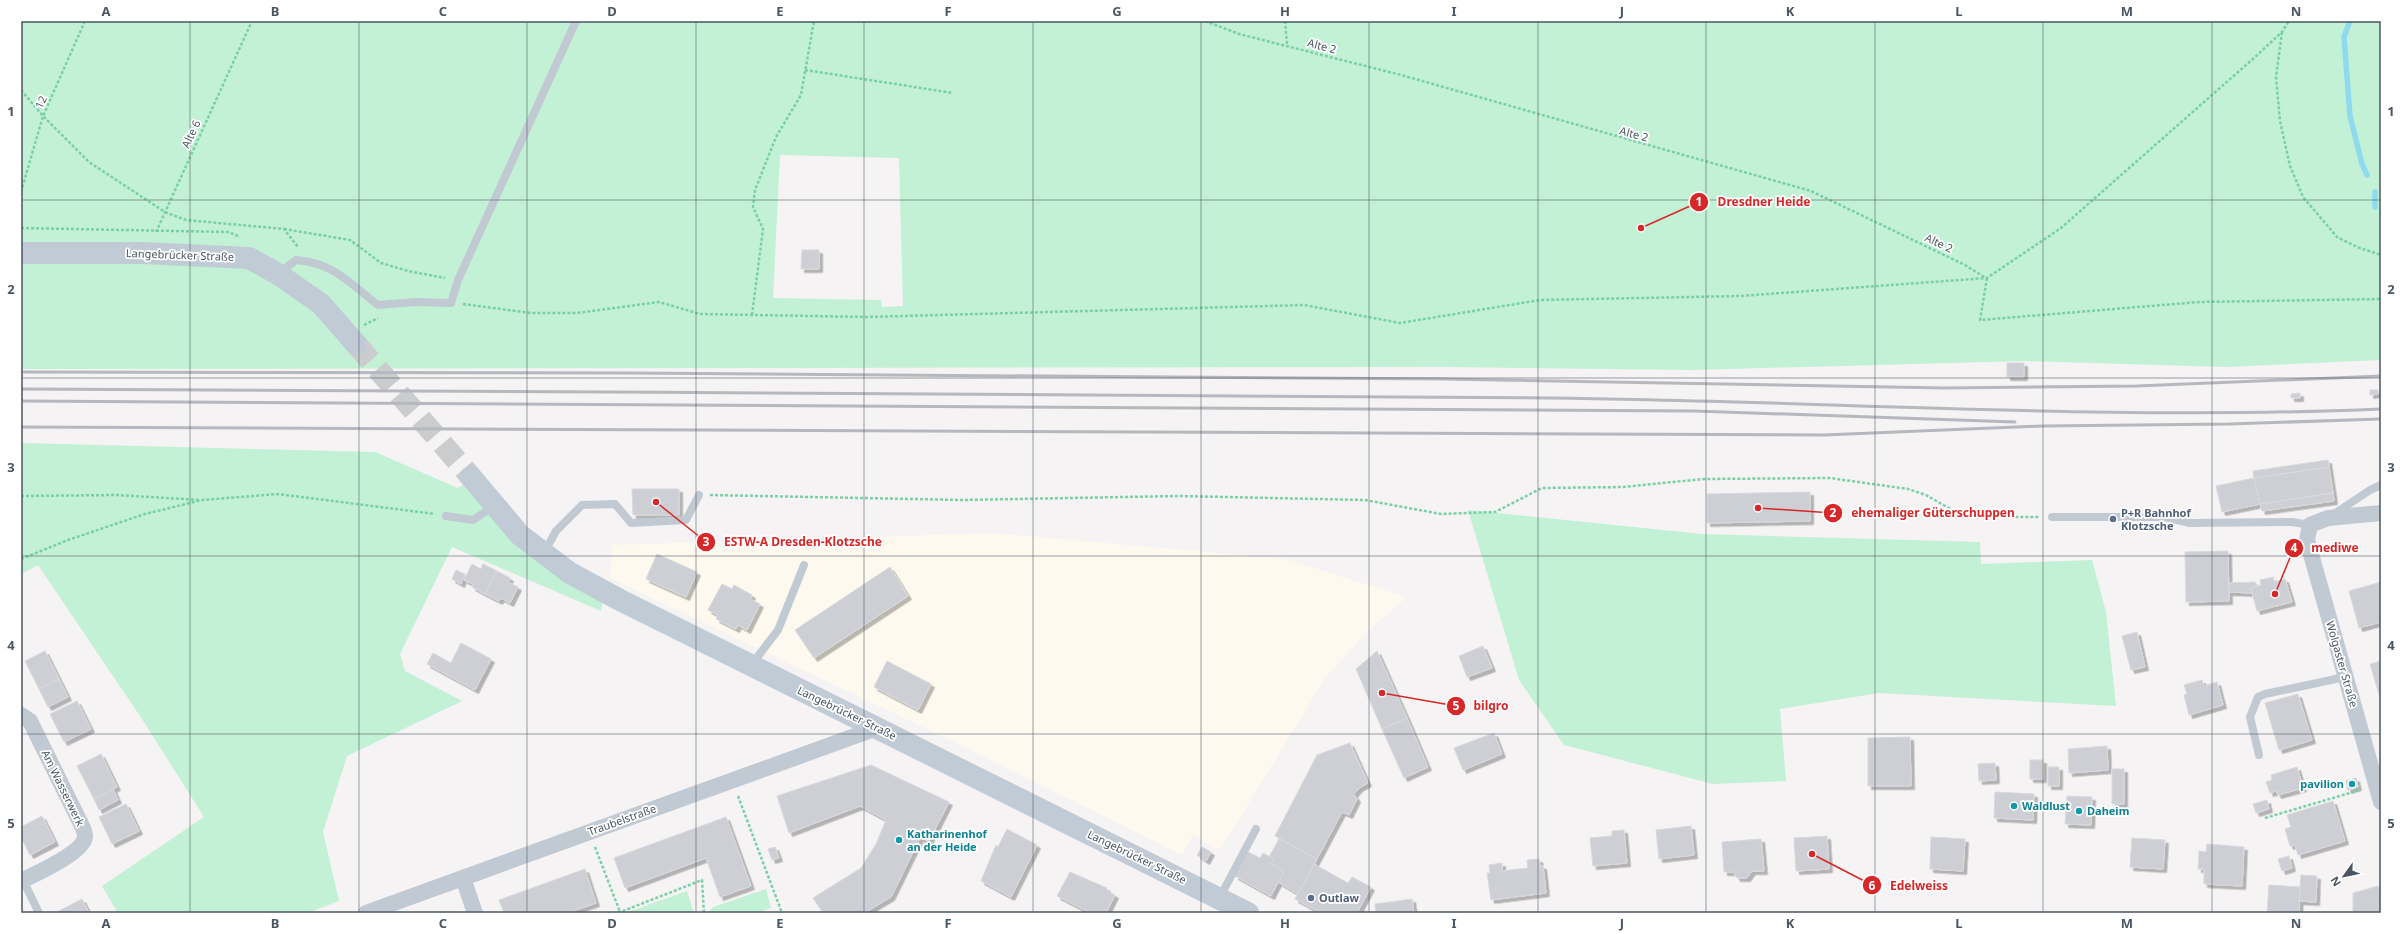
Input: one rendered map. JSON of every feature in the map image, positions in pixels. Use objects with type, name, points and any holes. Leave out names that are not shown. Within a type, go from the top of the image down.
[{"type":"main road","name":"Langebrücker Straße","points":[[21,253],[144,254],[249,258],[278,274],[321,304],[356,344]]},
{"type":"main road","name":"Langebrücker Straße","points":[[471,478],[520,535],[540,552],[570,573],[620,600],[1248,913]]},
{"type":"street","points":[[2310,525],[2328,518],[2381,513]]},
{"type":"street","name":"Wolgaster Straße","points":[[2310,525],[2307,540],[2381,802]]},
{"type":"street","name":"Am Wasserwerk","points":[[21,715],[30,721],[83,828],[85,838],[81,846],[60,861],[22,880]]},
{"type":"street","name":"Traubelstraße","points":[[366,913],[877,728]]},
{"type":"street","points":[[463,878],[476,913]]},
{"type":"lane","points":[[278,274],[296,260],[310,262],[329,267],[378,305],[415,302],[451,303],[458,280],[576,21]]},
{"type":"lane","points":[[2328,518],[2370,490],[2381,485]]},
{"type":"lane","points":[[540,552],[550,542],[556,530],[582,505],[614,504],[631,523],[686,520],[699,495]]},
{"type":"lane","points":[[446,516],[473,520],[494,506]]},
{"type":"lane","points":[[2052,517],[2164,517],[2190,523],[2292,522],[2310,525]]},
{"type":"lane","points":[[751,665],[778,630],[804,565]]},
{"type":"lane","points":[[2259,755],[2250,717],[2258,697],[2265,694],[2345,678]]},
{"type":"lane","points":[[1219,898],[1256,829]]},
{"type":"lane","points":[[22,880],[39,913]]},
{"type":"path","name":"12","points":[[21,190],[43,116],[85,21]]},
{"type":"path","name":"Alte 6","points":[[144,254],[165,212],[252,21]]},
{"type":"path","points":[[752,315],[763,229],[753,207],[755,190],[776,137],[801,95],[814,21]]},
{"type":"path","name":"Alte 2","points":[[1205,21],[1239,34],[1287,44],[1811,191],[1965,264],[1987,278]]},
{"type":"path","points":[[1284,21],[1287,44]]},
{"type":"path","points":[[451,303],[532,312],[577,313],[659,302],[700,314],[866,317],[1304,305],[1400,323],[1540,300],[1740,296],[1987,278],[2061,228],[2282,32],[2289,21]]},
{"type":"path","points":[[2282,32],[2276,78],[2280,121],[2290,166],[2303,197],[2338,237],[2357,248],[2381,255]]},
{"type":"path","points":[[805,70],[952,93]]},
{"type":"path","points":[[21,90],[43,116],[89,162],[165,212],[186,220],[284,229],[350,240],[381,262],[408,271],[458,280]]},
{"type":"path","points":[[284,229],[310,262]]},
{"type":"path","points":[[1987,278],[1980,320],[2199,302],[2381,299]]},
{"type":"path","points":[[699,495],[963,500],[1178,496],[1365,500],[1441,514],[1495,512],[1542,488],[1623,487],[1704,479],[1830,478],[1908,489],[1926,495],[1954,511],[1971,517],[2052,517]]},
{"type":"path","points":[[21,496],[117,495],[202,500],[278,494],[446,516]]},
{"type":"path","points":[[21,559],[68,540],[145,514],[202,500]]},
{"type":"path","points":[[732,780],[782,913]]},
{"type":"path","points":[[2265,818],[2360,790]]},
{"type":"path","points":[[589,832],[619,913],[702,880],[704,913]]},
{"type":"shaded area","points":[[994,533],[1286,559],[1407,597],[1368,631],[1326,677],[1220,850],[1193,835],[1182,855],[946,738],[610,578],[612,545]]},
{"type":"green space","points":[[21,21],[2381,21],[2381,360],[2226,367],[2024,361],[1692,370],[1441,367],[21,369]],"holes":[[[780,155],[899,158],[903,306],[882,307],[881,300],[773,298]]]},
{"type":"green space","points":[[21,443],[375,452],[458,488],[469,480],[604,594],[601,611],[452,547],[400,654],[405,671],[462,701],[347,756],[323,832],[339,901],[307,913],[118,913],[102,886],[204,817],[144,722],[38,565],[21,574]]},
{"type":"green space","points":[[1468,510],[1702,534],[1980,542],[1981,564],[2092,560],[2106,612],[2116,706],[1879,693],[1780,709],[1786,781],[1713,784],[1564,745],[1519,680]]},
{"type":"green space","points":[[766,889],[771,908],[757,913],[708,913],[713,907]]},
{"type":"green space","points":[[687,891],[694,913],[625,913]]},
{"type":"building","points":[[802,250],[819,250],[819,269],[801,269]]},
{"type":"building","points":[[2007,363],[2024,363],[2024,377],[2007,377]]},
{"type":"building","points":[[2370,390],[2378,390],[2378,394],[2370,395]]},
{"type":"building","points":[[2300,393],[2300,398],[2291,398],[2291,394]]},
{"type":"building","points":[[2328,460],[2329,467],[2254,478],[2253,471]]},
{"type":"building","points":[[2329,467],[2333,493],[2260,504],[2254,478]]},
{"type":"building","points":[[2254,478],[2260,504],[2222,512],[2216,486]]},
{"type":"building","points":[[632,489],[679,489],[679,515],[633,515]]},
{"type":"building","points":[[1810,492],[1810,521],[1707,523],[1707,494]]},
{"type":"building","points":[[2333,493],[2334,501],[2262,511],[2260,504]]},
{"type":"building","points":[[2228,551],[2229,601],[2186,602],[2185,552]]},
{"type":"building","points":[[657,554],[697,572],[686,597],[646,579]]},
{"type":"building","points":[[472,564],[481,569],[483,564],[497,571],[485,594],[472,587],[473,584],[464,580]]},
{"type":"building","points":[[890,567],[908,596],[814,658],[795,630]]},
{"type":"building","points":[[456,570],[465,574],[461,584],[452,579]]},
{"type":"building","points":[[497,571],[510,578],[508,582],[518,587],[510,603],[501,598],[499,601],[485,594]]},
{"type":"building","points":[[2273,577],[2274,582],[2285,579],[2292,602],[2257,611],[2251,588],[2261,585],[2260,580]]},
{"type":"building","points":[[2255,582],[2257,586],[2251,588],[2252,593],[2229,592],[2228,583]]},
{"type":"building","points":[[2381,582],[2381,622],[2359,628],[2349,591]]},
{"type":"building","points":[[722,584],[732,589],[734,585],[752,595],[750,599],[760,604],[747,630],[738,625],[736,629],[716,619],[718,615],[708,610]]},
{"type":"building","points":[[2137,632],[2145,667],[2131,670],[2122,636]]},
{"type":"building","points":[[461,643],[491,659],[475,690],[427,664],[433,653],[451,663]]},
{"type":"building","points":[[1483,646],[1492,668],[1467,677],[1459,656]]},
{"type":"building","points":[[45,651],[59,679],[39,689],[25,661]]},
{"type":"building","points":[[1377,651],[1407,718],[1382,729],[1356,669]]},
{"type":"building","points":[[887,661],[931,684],[918,710],[874,687]]},
{"type":"building","points":[[2381,661],[2381,698],[2380,698],[2370,664]]},
{"type":"building","points":[[59,679],[68,697],[48,707],[39,689]]},
{"type":"building","points":[[2202,680],[2204,686],[2217,682],[2223,705],[2189,715],[2184,695],[2187,694],[2184,685]]},
{"type":"building","points":[[2298,694],[2312,740],[2279,750],[2265,703]]},
{"type":"building","points":[[77,701],[91,729],[64,742],[50,714]]},
{"type":"building","points":[[1407,718],[1428,767],[1404,778],[1382,729]]},
{"type":"building","points":[[1494,733],[1502,754],[1463,770],[1454,748]]},
{"type":"building","points":[[1910,737],[1911,786],[1868,786],[1868,738]]},
{"type":"building","points":[[1350,743],[1368,783],[1359,788],[1354,794],[1357,799],[1349,815],[1342,812],[1317,859],[1275,836],[1317,755]]},
{"type":"building","points":[[2107,746],[2108,770],[2069,773],[2068,749]]},
{"type":"building","points":[[101,754],[117,787],[94,799],[77,766]]},
{"type":"building","points":[[2030,760],[2043,760],[2043,779],[2030,779]]},
{"type":"building","points":[[1995,763],[1996,780],[1979,781],[1978,764]]},
{"type":"building","name":"Katharinenhof an der Heide","points":[[871,765],[949,802],[929,841],[920,838],[891,897],[864,913],[823,913],[813,898],[861,868],[876,844],[886,820],[860,806],[789,833],[777,796]]},
{"type":"building","points":[[2048,767],[2059,767],[2059,786],[2048,786]]},
{"type":"building","points":[[2297,767],[2303,788],[2278,795],[2276,791],[2270,793],[2266,782],[2272,780],[2271,775]]},
{"type":"building","points":[[2112,769],[2124,769],[2124,804],[2112,804]]},
{"type":"building","name":"pavilion","points":[[2356,778],[2358,787],[2348,790],[2346,781]]},
{"type":"building","points":[[113,789],[118,800],[99,810],[94,799]]},
{"type":"building","name":"Waldlust","points":[[1995,792],[2034,794],[2033,820],[1994,818]]},
{"type":"building","name":"Daheim","points":[[2067,796],[2092,797],[2091,825],[2065,824]]},
{"type":"building","points":[[2267,800],[2269,809],[2256,813],[2253,804]]},
{"type":"building","points":[[2333,801],[2345,841],[2298,855],[2295,845],[2290,846],[2285,829],[2291,827],[2287,815]]},
{"type":"building","points":[[126,804],[139,831],[112,844],[99,817]]},
{"type":"building","points":[[42,816],[55,842],[30,855],[21,837],[21,827]]},
{"type":"building","points":[[726,817],[751,886],[720,897],[706,858],[625,888],[614,858]]},
{"type":"building","points":[[1691,826],[1694,855],[1659,859],[1656,830]]},
{"type":"building","points":[[1007,829],[1037,845],[1011,897],[981,881],[996,845],[998,847]]},
{"type":"building","points":[[1624,830],[1627,863],[1593,866],[1590,838],[1612,836],[1612,831]]},
{"type":"building","points":[[1827,836],[1829,869],[1796,871],[1794,838]]},
{"type":"building","points":[[1931,837],[1965,839],[1963,871],[1930,869]]},
{"type":"building","points":[[2132,838],[2165,840],[2163,869],[2130,867]]},
{"type":"building","points":[[1279,839],[1317,859],[1298,894],[1278,882],[1284,871],[1271,864],[1274,859],[1269,857]]},
{"type":"building","points":[[1761,839],[1764,871],[1752,871],[1747,878],[1737,878],[1734,872],[1724,872],[1722,842]]},
{"type":"building","points":[[2207,844],[2244,847],[2242,886],[2204,884],[2204,869],[2198,869],[2199,851],[2206,852]]},
{"type":"building","points":[[775,847],[779,858],[772,860],[768,849]]},
{"type":"building","points":[[1202,847],[1211,852],[1206,861],[1197,855]]},
{"type":"building","points":[[1248,852],[1260,858],[1263,853],[1274,859],[1271,864],[1284,871],[1271,896],[1235,876]]},
{"type":"building","points":[[2289,856],[2292,868],[2282,871],[2278,859]]},
{"type":"building","points":[[1539,859],[1540,866],[1543,866],[1546,893],[1491,900],[1487,873],[1490,873],[1489,865],[1502,863],[1502,871],[1528,868],[1527,860]]},
{"type":"building","points":[[1314,864],[1348,883],[1352,877],[1371,887],[1357,913],[1321,913],[1295,899]]},
{"type":"building","points":[[585,869],[596,903],[567,913],[504,913],[499,900]]},
{"type":"building","points":[[1070,872],[1107,888],[1106,890],[1115,895],[1106,913],[1091,913],[1057,896]]},
{"type":"building","points":[[2301,875],[2317,876],[2316,902],[2299,901]]},
{"type":"building","points":[[2269,885],[2300,887],[2299,913],[2267,913]]},
{"type":"building","points":[[2378,886],[2381,896],[2381,913],[2353,913],[2353,893]]},
{"type":"building","points":[[82,899],[89,913],[55,913]]},
{"type":"building","points":[[1412,899],[1414,913],[1376,913],[1375,904]]},
{"type":"waterway","points":[[2350,21],[2344,37],[2350,116],[2362,164],[2367,175]]},
{"type":"waterway","points":[[2375,192],[2375,207]]},
{"type":"tunnel","points":[[356,344],[471,477]]},
{"type":"railway","points":[[21,372],[626,373],[1443,379],[1945,388],[2137,386],[2381,376]]},
{"type":"railway","points":[[21,389],[1551,398],[2070,412],[2173,413],[2381,409]]},
{"type":"railway","points":[[21,401],[1695,411],[2015,422]]},
{"type":"railway","points":[[21,427],[1824,435],[2043,426],[2229,424],[2381,419]]},
{"type":"place","name":"Dresdner Heide","points":[[1641,228]]},
{"type":"place","name":"ESTW-A Dresden-Klotzsche","points":[[656,502]]},
{"type":"place","name":"ehemaliger Güterschuppen","points":[[1758,508]]},
{"type":"place","name":"P+R Bahnhof Klotzsche","points":[[2113,519]]},
{"type":"place","name":"mediwe","points":[[2275,594]]},
{"type":"place","name":"bilgro","points":[[1382,693]]},
{"type":"place","name":"pavilion","points":[[2352,784]]},
{"type":"place","name":"Waldlust","points":[[2014,806]]},
{"type":"place","name":"Daheim","points":[[2079,811]]},
{"type":"place","name":"Katharinenhof an der Heide","points":[[899,840]]},
{"type":"place","name":"Edelweiss","points":[[1812,854]]},
{"type":"place","name":"Outlaw","points":[[1311,898]]}]
